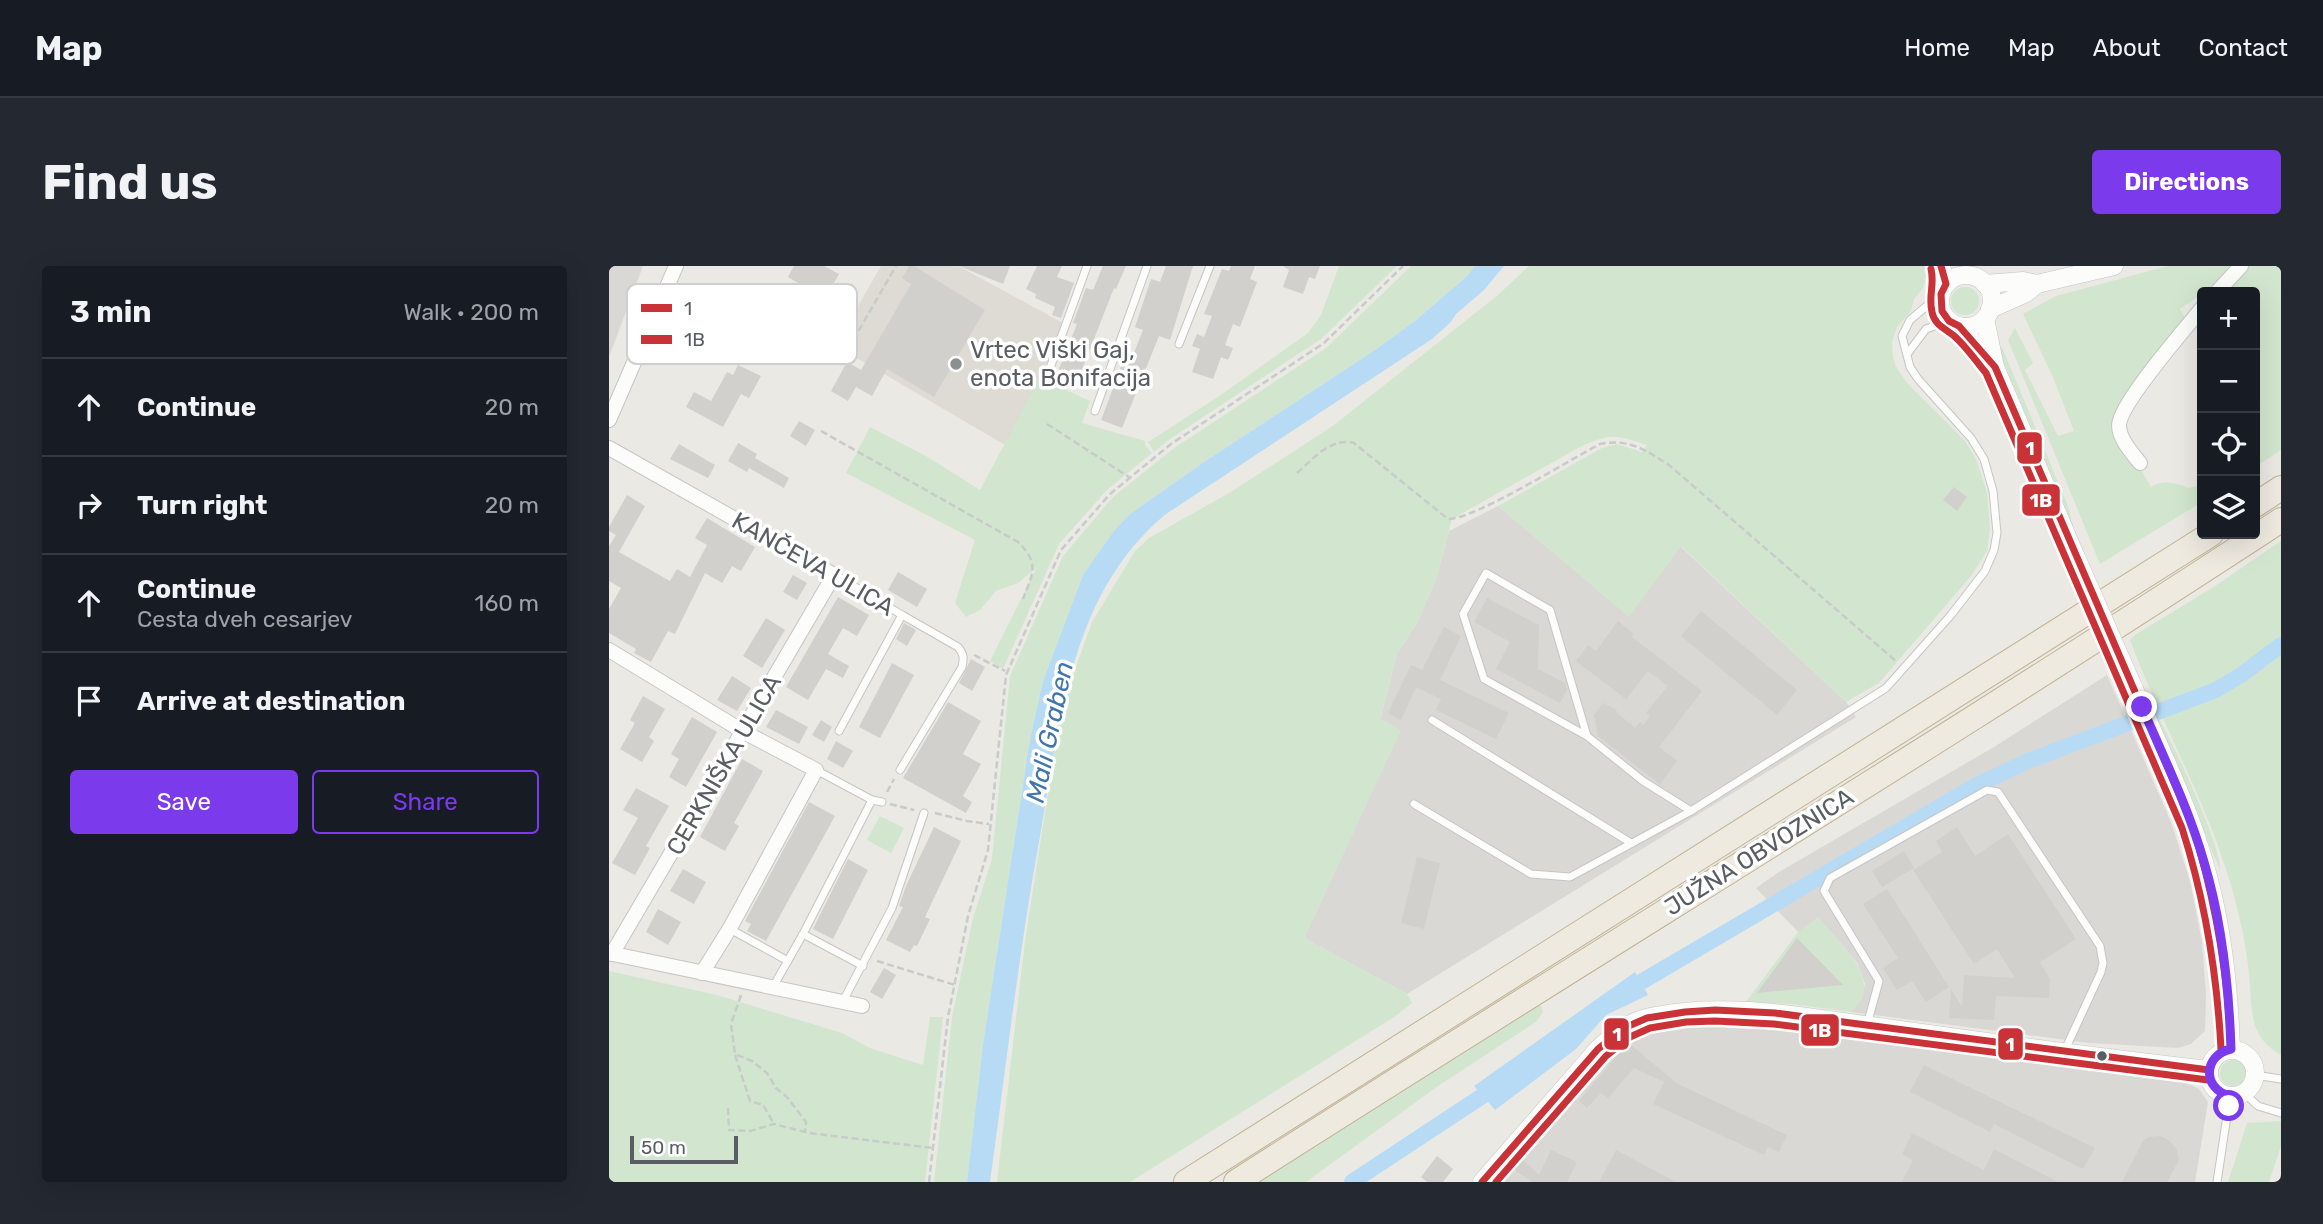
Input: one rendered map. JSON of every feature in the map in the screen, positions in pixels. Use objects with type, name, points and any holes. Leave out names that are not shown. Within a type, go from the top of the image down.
[{"type":"highway","points":[[2260,502],[2281,488]]},
{"type":"highway","name":"JUŽNA OBVOZNICA","points":[[1236,1182],[1507,1008],[2092,644],[2281,520]]},
{"type":"highway","name":"JUŽNA OBVOZNICA","points":[[1187,1182],[2203,539]]},
{"type":"street","points":[[668,284],[676,266]]},
{"type":"street","points":[[1941,266],[1943,289],[1940,306],[1995,367]]},
{"type":"street","points":[[1985,284],[2023,281],[2037,284],[2114,266]]},
{"type":"street","points":[[2222,287],[2241,266]]},
{"type":"street","points":[[1943,289],[1965,271],[1980,279],[1991,293],[1987,314],[1995,367],[2192,824],[2212,889],[2227,992],[2231,1049]]},
{"type":"street","points":[[1954,323],[1970,327],[2037,284]]},
{"type":"street","points":[[2140,463],[2125,442],[2119,425],[2121,418],[2138,388],[2197,314]]},
{"type":"street","points":[[609,420],[633,364]]},
{"type":"street","name":"KANČEVA ULICA","points":[[609,447],[834,575]]},
{"type":"street","name":"CERKNIŠKA ULICA","points":[[611,953],[744,732],[834,575]]},
{"type":"street","points":[[609,650],[744,732],[816,770],[730,928],[702,973]]},
{"type":"street","points":[[611,953],[862,1006]]},
{"type":"street","points":[[1482,1182],[1598,1049],[1626,1025],[1656,1016],[1711,1011],[1792,1015],[2064,1053],[2209,1070]]},
{"type":"street","points":[[2231,1049],[2252,1059],[2255,1075],[2250,1088],[2237,1094],[2223,1094],[2212,1084],[2209,1070],[2219,1054],[2231,1049]]},
{"type":"lane","points":[[1050,368],[1087,266]]},
{"type":"lane","points":[[1095,411],[1147,266]]},
{"type":"lane","points":[[1179,344],[1210,266]]},
{"type":"lane","points":[[1414,804],[1531,874],[1570,877],[1691,811],[1886,688],[1905,669],[1985,571],[1994,551],[1997,518],[1991,481],[1980,452],[1971,438],[1917,379],[1910,367],[1902,336],[1910,320],[1943,289]]},
{"type":"lane","points":[[1908,353],[1916,338],[1926,329],[1954,323]]},
{"type":"lane","points":[[1587,736],[1550,610],[1486,573],[1463,614],[1484,679],[1587,736],[1643,781],[1691,811]]},
{"type":"lane","name":"KANČEVA ULICA","points":[[834,575],[902,615],[839,731]]},
{"type":"lane","points":[[899,770],[962,667],[963,653],[958,647],[902,615]]},
{"type":"lane","points":[[1432,720],[1631,843]]},
{"type":"lane","points":[[816,770],[872,800],[882,802]]},
{"type":"lane","points":[[1867,1026],[1879,981],[1824,891],[1826,883],[1830,878],[1987,790],[1998,792],[2100,946],[2103,964],[2101,972],[2064,1053]]},
{"type":"lane","points":[[772,987],[803,934],[872,800]]},
{"type":"lane","points":[[843,1002],[892,908],[924,813]]},
{"type":"lane","points":[[730,928],[788,961]]},
{"type":"lane","points":[[803,934],[863,966]]},
{"type":"lane","points":[[2255,1075],[2281,1079]]},
{"type":"lane","points":[[2217,1182],[2237,1094],[2258,1106],[2281,1113]]},
{"type":"path","points":[[857,333],[896,266]]},
{"type":"path","points":[[929,1182],[948,1017],[968,916],[988,850],[1007,672],[1061,550],[1110,494],[1129,477],[1171,444],[1324,343],[1403,266]]},
{"type":"path","points":[[1047,424],[1129,477]]},
{"type":"path","points":[[821,431],[1018,542],[1030,554],[1033,564],[1033,572],[1023,599]]},
{"type":"path","points":[[1297,473],[1336,443],[1354,443],[1448,519],[1457,519],[1494,502],[1600,443],[1616,440],[1642,448],[1669,465],[1905,669]]},
{"type":"path","points":[[958,647],[1007,672]]},
{"type":"path","points":[[882,802],[899,770]]},
{"type":"path","points":[[867,958],[955,985]]},
{"type":"path","points":[[746,982],[731,1024],[735,1054],[750,1101],[762,1105],[774,1124]]},
{"type":"path","points":[[735,1054],[752,1061],[767,1073],[776,1088],[787,1097],[806,1122],[805,1131]]},
{"type":"path","points":[[728,1108],[729,1130],[750,1131],[774,1124],[805,1131],[933,1148]]},
{"type":"shaded area","points":[[609,266],[643,266],[636,284],[627,284],[627,309],[609,357]]},
{"type":"shaded area","name":"Vrtec Viški Gaj, enota Bonifacija","points":[[881,266],[958,266],[1063,323],[1040,378],[1005,445],[857,358],[857,308]]},
{"type":"shaded area","points":[[1498,506],[1629,616],[1680,546],[1846,702],[1856,717],[1407,994],[1304,938],[1400,731],[1380,720],[1397,654],[1417,623],[1437,576],[1449,531]]},
{"type":"shaded area","points":[[2107,675],[2171,822],[2190,881],[2202,942],[2206,995],[2205,1031],[2191,1044],[2178,1048],[2089,1043],[1851,1012],[1861,999],[1865,984],[1857,963],[1818,918],[1798,932],[1756,888],[1994,747]]},
{"type":"shaded area","points":[[1710,1020],[1793,1026],[2066,1063],[2186,1083],[2199,1089],[2208,1102],[2195,1182],[1494,1182],[1624,1038],[1651,1027]]},
{"type":"green space","points":[[1339,266],[1397,266],[1321,339],[1154,452],[1148,442],[1218,397],[1308,333],[1321,315]]},
{"type":"green space","points":[[1411,266],[1475,266],[1415,321],[1375,350],[1130,514],[1083,575],[1043,681],[1030,739],[983,1044],[967,1182],[934,1182],[952,1017],[973,918],[992,859],[1010,676],[1063,556],[1113,497],[1174,448],[1326,348]]},
{"type":"green space","points":[[1529,266],[1924,266],[1926,277],[1923,288],[1914,299],[1911,311],[1897,327],[1892,342],[1893,358],[1907,383],[1965,441],[1976,459],[1987,492],[1990,529],[1987,551],[1971,576],[1879,683],[1846,702],[1681,546],[1629,617],[1498,506],[1602,448],[1617,444],[1642,452],[1647,445],[1619,437],[1598,440],[1578,448],[1452,519],[1437,576],[1417,623],[1397,654],[1380,719],[1401,730],[1304,938],[1407,994],[1412,1003],[1394,1017],[1130,1182],[997,1182],[1025,941],[1056,742],[1065,698],[1092,622],[1135,551],[1149,538],[1231,492],[1334,425],[1498,295]]},
{"type":"green space","points":[[2168,266],[2230,268],[2210,287],[2197,287],[2197,297],[2180,309],[2185,318],[2135,386],[2122,436],[2151,487],[2165,483],[2188,488],[2197,486],[2197,505],[2100,564],[2008,340],[2015,328],[2033,363],[2025,370],[2058,436],[2074,431],[2052,375],[2023,314],[2056,296]]},
{"type":"green space","points":[[2250,266],[2281,266],[2281,450],[2260,464],[2260,287],[2230,287]]},
{"type":"green space","points":[[1965,287],[1975,291],[1979,301],[1975,311],[1965,315],[1955,311],[1951,301],[1955,291]]},
{"type":"green space","points":[[2002,347],[2068,506],[2073,526],[1998,349]]},
{"type":"green space","points":[[1975,359],[2011,429],[2058,535],[2045,516],[1988,388],[1972,360]]},
{"type":"green space","points":[[1040,378],[1090,401],[1082,423],[1145,441],[1152,453],[1107,490],[1059,544],[1003,669],[990,661],[1037,567],[1018,583],[996,591],[980,610],[966,617],[955,603],[975,540],[846,473],[870,427],[926,456],[980,490]]},
{"type":"green space","points":[[2281,541],[2281,1055],[2264,1042],[2255,1026],[2248,965],[2233,891],[2207,818],[2130,640]]},
{"type":"green space","points":[[2150,703],[2180,760],[2203,813],[2220,870]]},
{"type":"green space","points":[[2136,714],[2176,806],[2202,877],[2215,947],[2219,1025],[2216,1023],[2209,937],[2197,874],[2191,853],[2147,750]]},
{"type":"green space","points":[[880,816],[904,828],[891,853],[867,840]]},
{"type":"green space","points":[[1818,917],[1851,955],[1862,977],[1862,999],[1851,1012],[1791,1004],[1746,1002],[1798,932]]},
{"type":"green space","points":[[609,971],[717,995],[842,1033],[870,1048],[923,1065],[930,1017],[943,1017],[925,1182],[609,1182]]},
{"type":"green space","points":[[1533,1001],[1541,1006],[1543,1012],[1536,1022],[1438,1086],[1306,1182],[1252,1182]]},
{"type":"green space","points":[[2233,1060],[2242,1064],[2246,1073],[2242,1082],[2233,1086],[2224,1082],[2220,1073],[2224,1064]]},
{"type":"green space","points":[[2281,1121],[2281,1146],[2269,1182],[2228,1182],[2247,1123]]},
{"type":"water","name":"Mali Graben","points":[[1475,266],[1504,266],[1484,290],[1432,339],[1166,514],[1134,546],[1109,582],[1089,621],[1063,705],[1026,922],[990,1182],[967,1182],[983,1044],[1030,739],[1043,681],[1083,575],[1114,531],[1130,514],[1375,350],[1415,321]]},
{"type":"water","points":[[1635,972],[1648,995],[1606,1015],[1576,1049],[1495,1110],[1474,1086]]},
{"type":"building","points":[[794,266],[824,266],[839,274],[833,284],[800,284],[788,277]]},
{"type":"building","points":[[909,266],[914,266],[985,310],[934,397],[887,369],[872,396],[856,387],[848,401],[831,391],[846,364],[861,370],[911,284],[902,278]]},
{"type":"building","points":[[959,266],[1010,266],[1003,284]]},
{"type":"building","points":[[1037,266],[1062,266],[1057,277],[1074,283],[1061,318],[1052,315],[1055,307],[1035,298],[1036,294],[1026,289]]},
{"type":"building","points":[[1103,266],[1126,266],[1116,289],[1114,288],[1079,377],[1059,369],[1077,324],[1073,323],[1086,288],[1093,290]]},
{"type":"building","points":[[1166,266],[1193,266],[1170,340],[1159,336],[1122,428],[1101,420],[1125,357],[1131,360],[1143,330],[1135,327],[1151,279],[1160,282]]},
{"type":"building","points":[[1231,266],[1255,266],[1250,279],[1257,282],[1240,327],[1233,324],[1225,345],[1233,348],[1228,360],[1221,357],[1213,379],[1192,372],[1200,349],[1192,346],[1197,334],[1204,337],[1212,316],[1204,314],[1222,269],[1229,271]]},
{"type":"building","points":[[1283,266],[1320,266],[1315,279],[1309,277],[1303,294],[1283,287],[1289,270]]},
{"type":"building","points":[[738,365],[761,376],[749,398],[741,394],[723,427],[686,407],[694,392],[711,401],[727,372],[733,375]]},
{"type":"building","points":[[799,421],[815,430],[806,446],[790,436]]},
{"type":"building","points":[[738,443],[757,454],[755,458],[789,478],[784,488],[749,468],[747,472],[728,461]]},
{"type":"building","points":[[679,444],[715,465],[708,478],[670,459]]},
{"type":"building","points":[[1954,487],[1967,497],[1957,511],[1943,500]]},
{"type":"building","points":[[627,495],[645,506],[619,552],[670,581],[677,569],[690,577],[707,545],[695,538],[707,518],[755,547],[741,571],[732,566],[722,583],[705,573],[675,634],[668,631],[651,662],[634,653],[636,649],[609,633],[609,609],[621,588],[609,581],[609,546],[616,535],[609,531],[609,527]]},
{"type":"building","points":[[898,572],[927,589],[917,607],[888,590]]},
{"type":"building","points":[[793,575],[807,583],[797,600],[783,592]]},
{"type":"building","points":[[838,597],[869,615],[857,636],[843,628],[828,654],[849,666],[843,678],[826,669],[808,700],[786,687]]},
{"type":"building","points":[[1487,598],[1539,625],[1538,669],[1565,683],[1567,690],[1560,703],[1496,669],[1510,642],[1474,622]]},
{"type":"building","points":[[1701,611],[1797,690],[1777,715],[1681,636]]},
{"type":"building","points":[[766,618],[785,630],[762,668],[743,656]]},
{"type":"building","points":[[1618,621],[1634,634],[1632,637],[1702,691],[1659,747],[1677,761],[1660,784],[1598,736],[1594,715],[1603,703],[1617,710],[1616,712],[1635,728],[1640,722],[1644,725],[1650,716],[1646,713],[1668,686],[1648,671],[1626,699],[1576,661],[1588,645],[1596,651]]},
{"type":"building","points":[[904,623],[916,630],[907,646],[896,639]]},
{"type":"building","points":[[1444,627],[1461,636],[1440,680],[1509,713],[1496,739],[1436,710],[1441,699],[1416,687],[1401,720],[1388,713],[1411,665],[1422,670]]},
{"type":"building","points":[[971,659],[985,667],[972,691],[959,683]]},
{"type":"building","points":[[892,663],[914,675],[880,738],[859,727]]},
{"type":"building","points":[[732,676],[751,688],[737,711],[717,700]]},
{"type":"building","points":[[643,696],[665,709],[649,737],[654,741],[642,762],[620,749],[635,723],[630,720]]},
{"type":"building","points":[[948,702],[981,721],[963,754],[981,764],[963,796],[972,802],[966,813],[903,778]]},
{"type":"building","points":[[776,710],[808,727],[799,744],[766,727]]},
{"type":"building","points":[[692,717],[717,732],[686,787],[669,777],[679,759],[671,754]]},
{"type":"building","points":[[821,720],[832,727],[824,742],[812,735]]},
{"type":"building","points":[[836,741],[853,751],[843,768],[827,759]]},
{"type":"building","points":[[742,759],[763,771],[734,823],[739,826],[725,851],[700,837]]},
{"type":"building","points":[[636,788],[669,806],[646,846],[650,848],[635,875],[612,863],[638,818],[623,810]]},
{"type":"building","points":[[809,802],[835,816],[766,941],[747,931],[751,924],[745,921]]},
{"type":"building","points":[[934,827],[961,841],[925,917],[930,919],[917,946],[914,945],[910,952],[886,940],[903,907],[899,906],[906,886]]},
{"type":"building","points":[[1957,827],[1975,856],[2008,834],[2076,939],[2040,962],[2050,979],[2049,998],[1996,996],[1994,1020],[1949,1018],[1951,989],[1962,1007],[1964,975],[2015,978],[1997,949],[1974,964],[1913,870],[1942,852],[1936,841]]},
{"type":"building","points":[[1904,851],[1914,868],[1882,887],[1872,871]]},
{"type":"building","points":[[1417,857],[1440,863],[1424,929],[1401,923]]},
{"type":"building","points":[[848,859],[868,870],[833,939],[813,929]]},
{"type":"building","points":[[683,869],[706,882],[694,904],[670,891]]},
{"type":"building","points":[[1887,889],[1949,987],[1926,1002],[1912,981],[1897,990],[1883,968],[1898,958],[1863,904]]},
{"type":"building","points":[[658,909],[681,922],[668,945],[646,932]]},
{"type":"building","points":[[1797,938],[1843,985],[1757,993]]},
{"type":"building","points":[[884,968],[896,975],[882,999],[870,992]]},
{"type":"building","points":[[1630,1044],[1678,1084],[1787,1135],[1779,1152],[1768,1147],[1764,1155],[1653,1104],[1664,1082],[1634,1068],[1608,1098],[1601,1093],[1587,1108],[1579,1101],[1620,1052]]},
{"type":"building","points":[[1924,1065],[2095,1148],[2083,1169],[1994,1124],[1990,1132],[1910,1092]]},
{"type":"building","points":[[1912,1133],[1984,1170],[1994,1149],[2058,1182],[1902,1182],[1913,1160],[1902,1154]]},
{"type":"building","points":[[2160,1136],[2169,1140],[2177,1150],[2179,1160],[2167,1182],[2122,1182],[2143,1141],[2149,1137]]},
{"type":"building","points":[[1551,1150],[1577,1162],[1567,1182],[1532,1182],[1513,1169],[1522,1159],[1539,1175]]},
{"type":"building","points":[[1616,1150],[1676,1182],[1599,1182]]},
{"type":"building","points":[[1437,1156],[1453,1169],[1443,1182],[1427,1182],[1421,1177]]},
{"type":"waterway","points":[[1625,994],[1641,982],[1975,786],[2028,761],[2216,690],[2281,645]]},
{"type":"waterway","points":[[1352,1182],[1499,1085]]},
{"type":"transit line","name":"1","points":[[1941,266],[1946,284],[1941,294],[1942,311],[1995,367],[2192,824],[2219,935],[2231,1049]]},
{"type":"transit line","name":"1B","points":[[1931,269],[1933,316],[1962,343],[1986,373],[2182,828],[2209,937],[2221,1049]]},
{"type":"transit line","name":"1","points":[[1482,1182],[1598,1049],[1624,1028],[1647,1018],[1685,1012],[1715,1010],[1775,1013],[2209,1070]]},
{"type":"transit line","name":"1B","points":[[1496,1182],[1606,1056],[1630,1037],[1650,1028],[1686,1022],[1774,1024],[2208,1080]]},
{"type":"place","name":"Vrtec Viški Gaj, enota Bonifacija","points":[[956,364]]},
{"type":"route","points":[[2142,707],[2192,824],[2212,889],[2227,992],[2231,1049],[2214,1058],[2209,1077],[2216,1090],[2230,1096],[2229,1106]]}]
